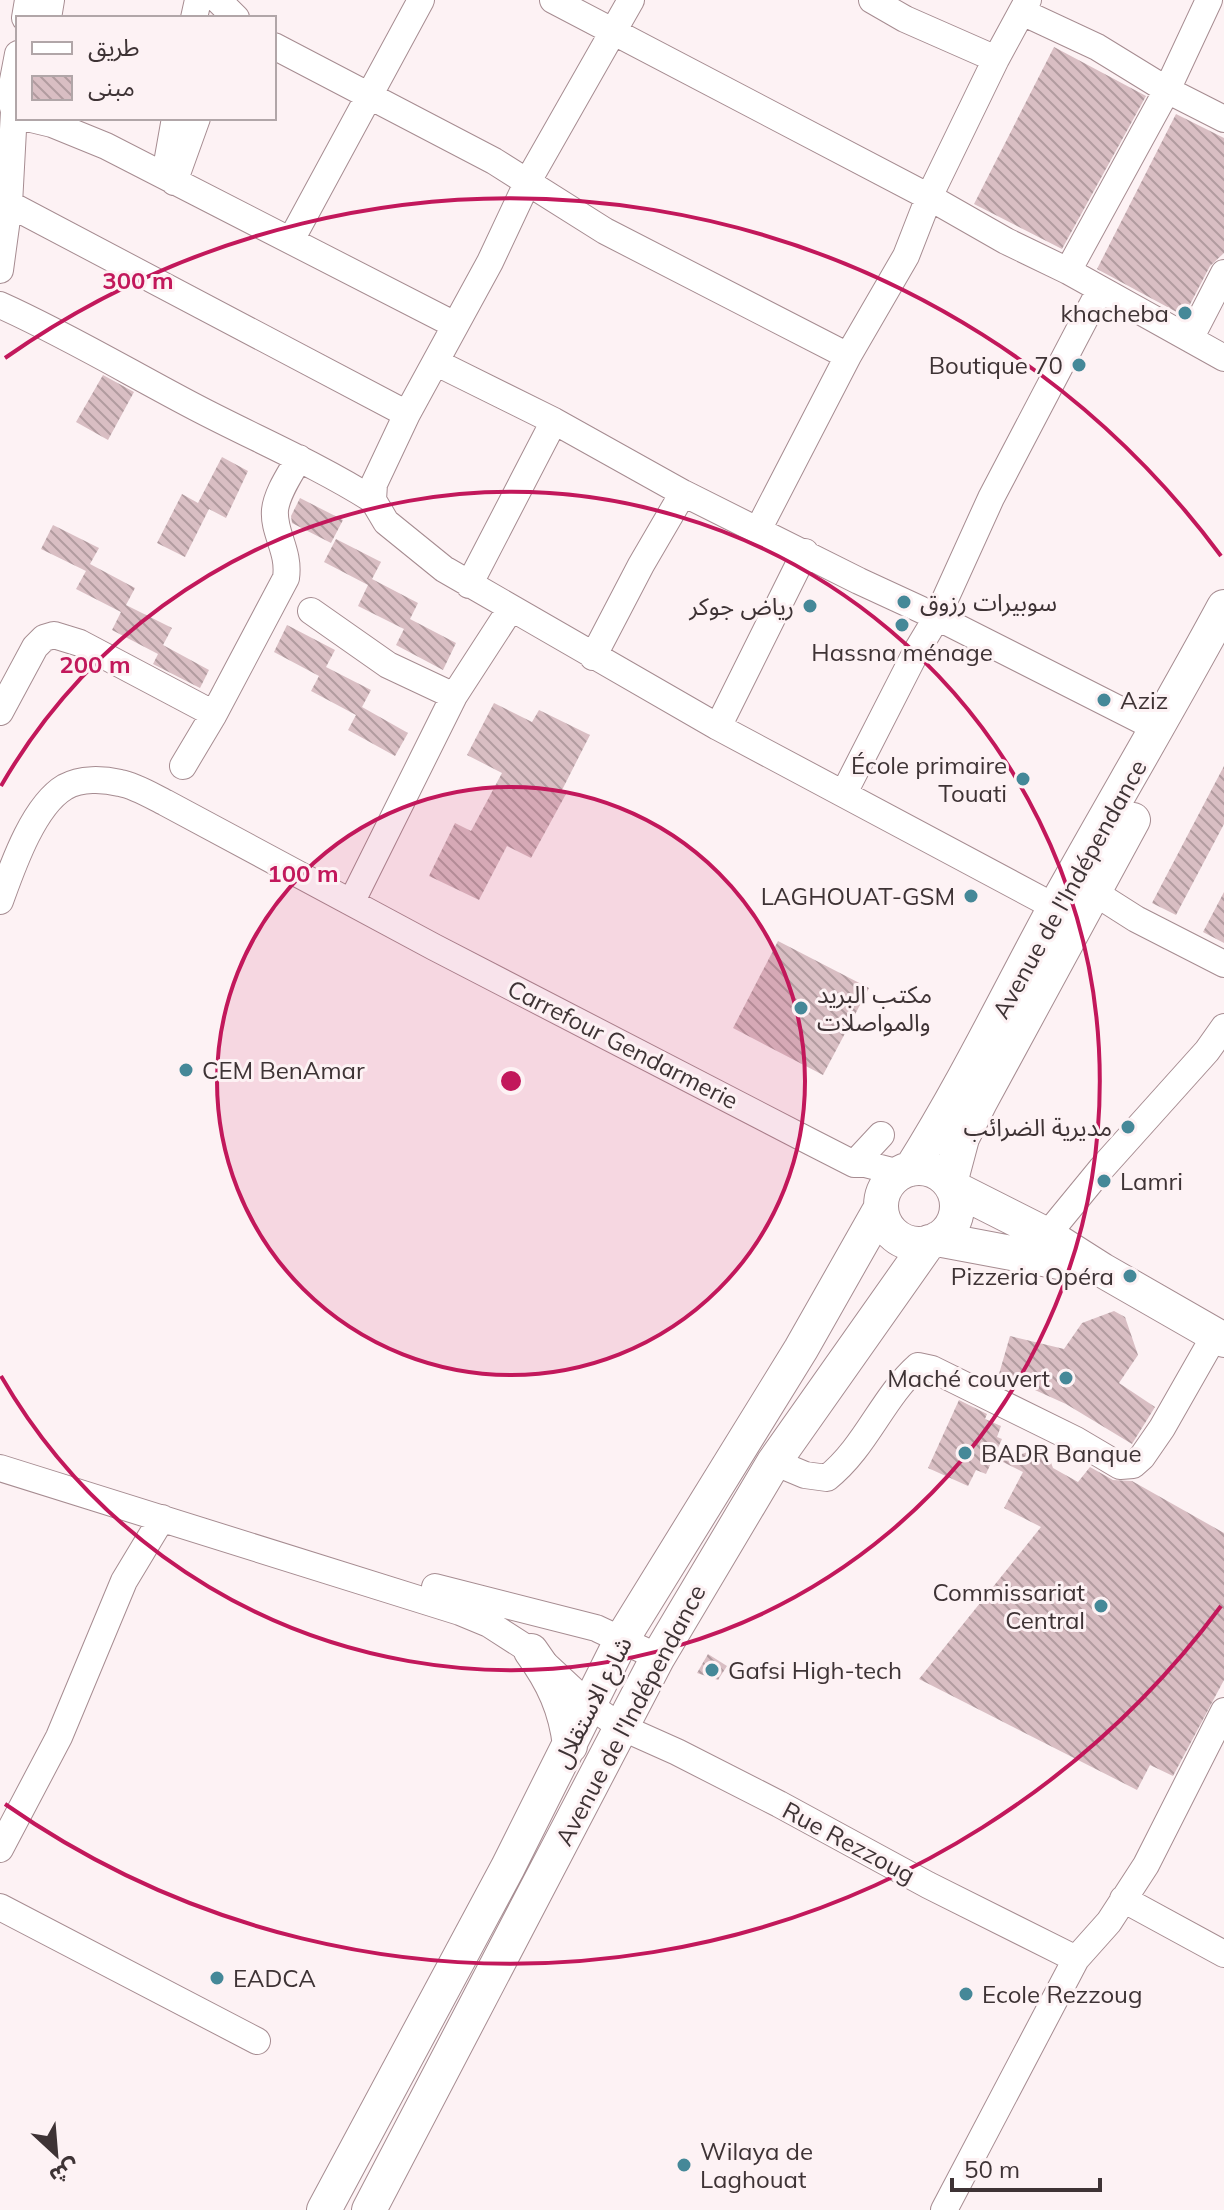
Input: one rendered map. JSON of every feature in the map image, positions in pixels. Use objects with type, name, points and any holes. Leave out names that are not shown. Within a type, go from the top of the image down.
[{"type":"main road","name":"Avenue de l'Indépendance","points":[[893,1187],[948,1109],[1055,907],[1224,607]]},
{"type":"main road","name":"Avenue de l'Indépendance","points":[[951,1185],[962,1138],[980,1102],[1092,891],[1224,657]]},
{"type":"main road","points":[[1102,1270],[933,1241],[907,1241],[897,1236],[884,1219],[893,1187],[932,1170],[951,1185],[1047,1235],[1220,1337]]},
{"type":"main road","points":[[933,1241],[953,1222],[957,1210],[951,1185]]},
{"type":"main road","name":"شارع الاستقلال","points":[[324,2210],[508,1867],[622,1639],[801,1349],[893,1187]]},
{"type":"main road","name":"Avenue de l'Indépendance","points":[[369,2210],[658,1657],[774,1462],[933,1241]]},
{"type":"main road","points":[[531,1651],[547,1672],[559,1696],[567,1721],[570,1746]]},
{"type":"main road","points":[[508,1867],[539,1884]]},
{"type":"main road","points":[[449,1977],[482,1993]]},
{"type":"street","points":[[218,0],[234,16]]},
{"type":"street","points":[[291,240],[421,0]]},
{"type":"street","points":[[553,0],[1068,271],[1224,358]]},
{"type":"street","points":[[373,500],[374,484],[407,414],[490,262],[528,181],[631,0]]},
{"type":"street","points":[[872,0],[905,19],[996,59]]},
{"type":"street","points":[[1068,271],[1167,90],[1209,0]]},
{"type":"street","points":[[758,530],[848,356],[906,256],[929,197],[1025,6],[1167,90],[1224,119]]},
{"type":"street","points":[[276,47],[528,181],[605,231],[848,356]]},
{"type":"street","points":[[16,64],[10,96],[16,109]]},
{"type":"street","points":[[0,270],[17,120]]},
{"type":"street","points":[[40,120],[106,146],[455,325]]},
{"type":"street","points":[[169,179],[175,120]]},
{"type":"street","points":[[169,179],[196,120]]},
{"type":"street","points":[[9,204],[407,414]]},
{"type":"street","points":[[1190,339],[1224,273]]},
{"type":"street","points":[[844,793],[937,617],[991,498],[1100,290]]},
{"type":"street","points":[[0,305],[46,326],[196,408],[299,458],[373,500],[386,522],[469,585],[718,727],[1055,907]]},
{"type":"street","points":[[437,363],[554,421],[683,493],[1158,729]]},
{"type":"street","points":[[469,585],[554,421]]},
{"type":"street","points":[[183,766],[286,578],[288,564],[275,511],[277,500],[299,458]]},
{"type":"street","points":[[593,657],[683,493]]},
{"type":"street","points":[[718,727],[805,552]]},
{"type":"street","points":[[352,901],[454,696],[511,608]]},
{"type":"street","points":[[311,611],[388,665],[454,696]]},
{"type":"street","points":[[0,712],[35,647],[44,638],[54,635],[80,643],[214,714]]},
{"type":"street","name":"Carrefour Gendarmerie","points":[[0,901],[25,837],[63,788],[80,781],[123,783],[854,1164]]},
{"type":"street","points":[[1092,891],[1136,919],[1224,964]]},
{"type":"street","points":[[1047,1235],[1102,1168],[1216,1055],[1224,1027]]},
{"type":"street","points":[[881,1135],[854,1164],[874,1184],[893,1187]]},
{"type":"street","points":[[774,1462],[805,1475],[827,1478],[860,1443],[906,1377],[918,1366],[946,1376],[1076,1440],[1120,1466],[1133,1465],[1162,1428],[1220,1337]]},
{"type":"street","points":[[0,1451],[371,1569],[573,1621],[622,1639],[658,1657]]},
{"type":"street","name":"Rue Rezzoug","points":[[0,1468],[460,1612],[489,1624],[531,1651],[589,1705],[621,1727],[766,1797],[928,1885],[1076,1959]]},
{"type":"street","points":[[0,1849],[59,1737],[124,1581],[162,1518]]},
{"type":"street","points":[[944,2210],[1076,1959],[1109,1922],[1146,1865],[1224,1711]]},
{"type":"street","points":[[1123,1899],[1224,1954]]},
{"type":"street","points":[[0,1907],[257,2041]]},
{"type":"building","points":[[1054,47],[1146,96],[1062,249],[974,204]]},
{"type":"building","points":[[1176,114],[1224,138],[1224,253],[1210,266],[1184,316],[1097,269]]},
{"type":"building","points":[[103,375],[134,392],[108,440],[76,422]]},
{"type":"building","points":[[222,457],[248,471],[226,518],[209,509],[185,557],[157,543],[182,494],[198,503]]},
{"type":"building","points":[[300,498],[343,520],[331,543],[292,523],[291,516]]},
{"type":"building","points":[[53,525],[99,548],[90,564],[135,588],[126,605],[172,628],[163,645],[209,670],[200,688],[153,664],[158,654],[112,630],[121,612],[76,589],[86,571],[41,549]]},
{"type":"building","points":[[336,539],[381,562],[372,579],[418,603],[410,619],[456,643],[443,670],[396,645],[404,629],[358,606],[368,585],[324,562]]},
{"type":"building","points":[[287,625],[335,650],[326,667],[371,690],[362,707],[408,733],[395,756],[348,730],[356,715],[311,691],[319,676],[274,652]]},
{"type":"building","points":[[494,703],[532,722],[539,710],[590,735],[561,792],[566,794],[531,858],[507,846],[479,900],[429,876],[455,823],[471,831],[502,773],[467,755]]},
{"type":"building","points":[[1224,766],[1224,824],[1176,915],[1152,903]]},
{"type":"building","points":[[1224,892],[1224,943],[1203,932]]},
{"type":"building","name":"مكتب البريد والمواصلات","points":[[778,941],[869,988],[823,1075],[733,1028]]},
{"type":"building","name":"Maché couvert","points":[[1114,1311],[1125,1317],[1138,1355],[1119,1383],[1155,1407],[1132,1444],[1066,1404],[999,1374],[1010,1336],[1064,1349],[1082,1323]]},
{"type":"building","name":"BADR Banque","points":[[959,1400],[987,1414],[985,1419],[1001,1426],[997,1437],[1002,1439],[986,1474],[976,1470],[968,1486],[928,1468]]},
{"type":"building","name":"Commissariat Central","points":[[1045,1446],[1053,1468],[1078,1482],[1090,1467],[1113,1480],[1132,1481],[1224,1533],[1224,1680],[1173,1776],[1150,1765],[1137,1790],[919,1679],[1041,1527],[1004,1508],[1023,1472],[1001,1461]]},
{"type":"building","name":"Gafsi High-tech","points":[[708,1654],[727,1666],[718,1680],[697,1673]]},
{"type":"place","name":"khacheba","points":[[1185,313]]},
{"type":"place","name":"Boutique 70","points":[[1079,365]]},
{"type":"place","name":"سوبيرات رزوق","points":[[904,602]]},
{"type":"place","name":"رياض جوكر","points":[[810,606]]},
{"type":"place","name":"Hassna ménage","points":[[902,625]]},
{"type":"place","name":"Aziz","points":[[1104,700]]},
{"type":"place","name":"École primaire Touati","points":[[1023,779]]},
{"type":"place","name":"LAGHOUAT-GSM","points":[[971,896]]},
{"type":"place","name":"مكتب البريد والمواصلات","points":[[801,1008]]},
{"type":"place","name":"CEM BenAmar","points":[[186,1070]]},
{"type":"place","name":"مديرية الضرائب","points":[[1128,1127]]},
{"type":"place","name":"Lamri","points":[[1104,1181]]},
{"type":"place","name":"Pizzeria Opéra","points":[[1130,1276]]},
{"type":"place","name":"Maché couvert","points":[[1066,1378]]},
{"type":"place","name":"BADR Banque","points":[[965,1453]]},
{"type":"place","name":"Commissariat Central","points":[[1101,1606]]},
{"type":"place","name":"Gafsi High-tech","points":[[712,1670]]},
{"type":"place","name":"EADCA","points":[[217,1978]]},
{"type":"place","name":"Ecole Rezzoug","points":[[966,1994]]},
{"type":"place","name":"Wilaya de Laghouat","points":[[684,2165]]}]
